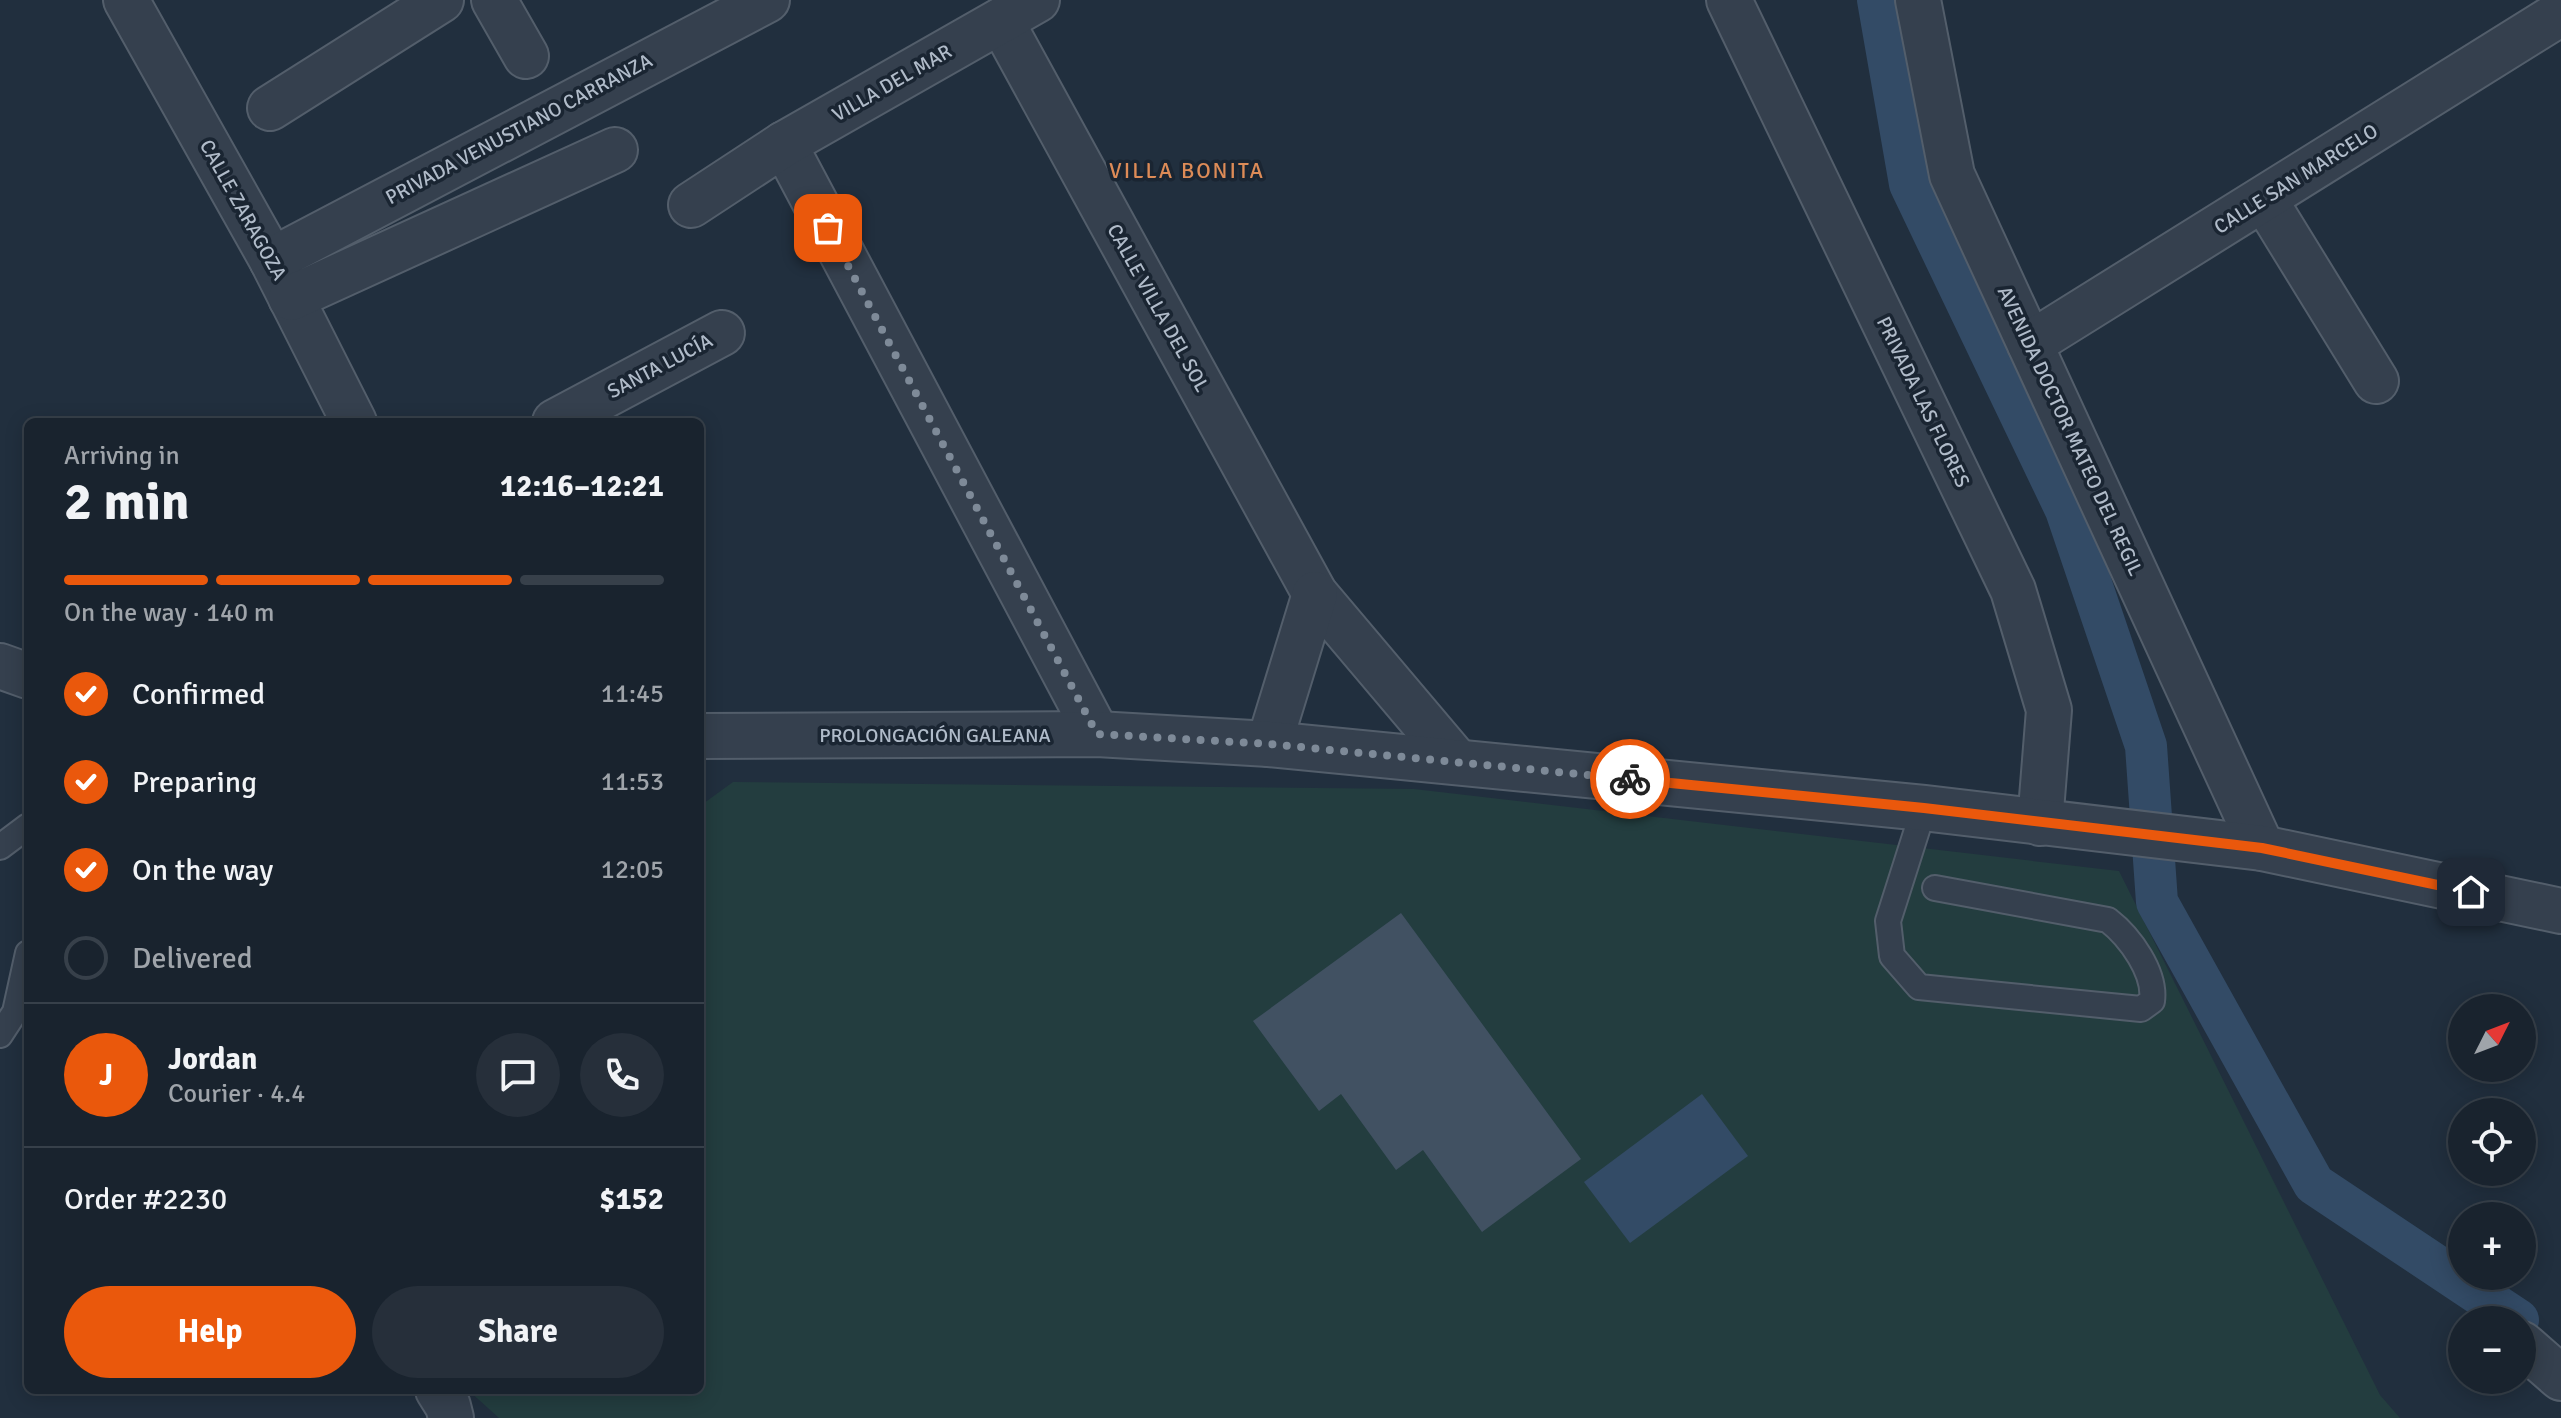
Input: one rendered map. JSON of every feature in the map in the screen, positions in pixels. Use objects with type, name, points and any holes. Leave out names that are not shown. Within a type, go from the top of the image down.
[{"type":"street","name":"CALLE ZARAGOZA","points":[[126,0],[272,260],[352,418]]},
{"type":"street","points":[[270,108],[441,0]]},
{"type":"street","points":[[494,0],[526,56]]},
{"type":"street","name":"PRIVADA VENUSTIANO CARRANZA","points":[[272,260],[767,0]]},
{"type":"street","name":"PRIVADA LAS FLORES","points":[[1729,0],[2013,590],[2049,710],[2040,823]]},
{"type":"street","name":"AVENIDA DOCTOR MATEO DEL REGIL","points":[[1918,0],[1952,175],[2262,848]]},
{"type":"street","name":"VILLA DEL MAR","points":[[691,205],[784,144],[1019,11]]},
{"type":"street","name":"CALLE VILLA DEL SOL","points":[[1019,11],[1315,594],[1457,762]]},
{"type":"street","name":"CALLE SAN MARCELO","points":[[2030,344],[2561,13]]},
{"type":"street","points":[[784,144],[1097,734]]},
{"type":"street","points":[[291,298],[615,150]]},
{"type":"street","points":[[2264,199],[2376,381]]},
{"type":"street","name":"SANTA LUCÍA","points":[[563,418],[722,333]]},
{"type":"street","points":[[1269,744],[1315,594]]},
{"type":"street","points":[[0,666],[24,675]]},
{"type":"street","name":"PROLONGACIÓN GALEANA","points":[[704,736],[1097,734],[1269,744],[1924,808],[2262,848],[2561,911]]},
{"type":"street","points":[[2536,1356],[2561,1378]]},
{"type":"street","points":[[440,1394],[451,1418]]},
{"type":"lane","points":[[1924,808],[1888,921],[1892,956],[1919,987],[2141,1009],[2152,1001],[2154,988],[2126,935],[2108,920],[1935,888]]},
{"type":"lane","points":[[0,847],[24,829]]},
{"type":"lane","points":[[0,1035],[15,1012],[24,971]]},
{"type":"green space","points":[[733,782],[1414,789],[2119,871],[2380,1395],[2400,1418],[499,1418],[472,1394],[704,1394],[704,803]]},
{"type":"water","points":[[1702,1094],[1748,1156],[1630,1243],[1584,1182]]},
{"type":"building","points":[[1401,913],[1581,1159],[1482,1232],[1423,1150],[1396,1170],[1341,1094],[1319,1111],[1253,1021]]},
{"type":"waterway","points":[[1878,0],[1910,184],[2066,510],[2146,746],[2157,902],[2314,1184],[2497,1306]]},
{"type":"way so far","points":[[828,228],[1097,734],[1269,744],[1630,779]]},
{"type":"district","name":"VILLA BONITA","points":[[1187,170]]},
{"type":"route","points":[[1630,779],[1924,808],[2262,848],[2471,892]]}]
